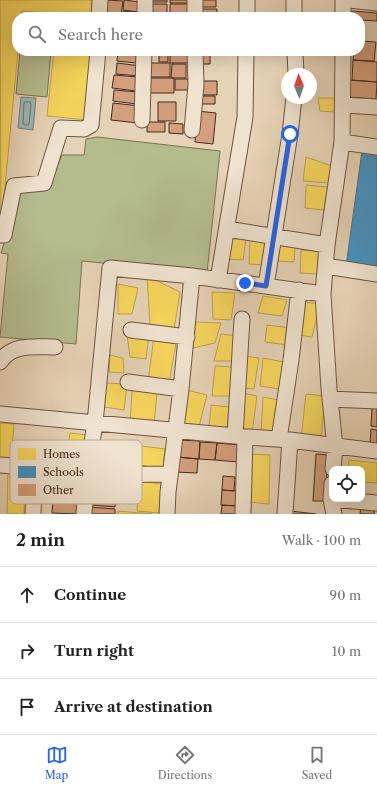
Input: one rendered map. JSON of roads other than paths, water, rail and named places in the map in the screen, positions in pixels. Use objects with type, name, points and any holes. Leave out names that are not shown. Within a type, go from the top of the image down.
[{"type":"street","points":[[99,12],[100,0]]},
{"type":"street","points":[[145,0],[145,12]]},
{"type":"street","points":[[195,0],[195,12]]},
{"type":"street","points":[[247,0],[247,12]]},
{"type":"street","points":[[294,0],[294,12]]},
{"type":"street","points":[[343,0],[343,12]]},
{"type":"street","points":[[349,0],[377,3]]},
{"type":"street","points":[[0,235],[4,235],[14,186],[44,183],[62,128],[84,129],[91,126],[98,56]]},
{"type":"street","points":[[142,120],[144,56]]},
{"type":"street","points":[[192,130],[196,85],[195,56]]},
{"type":"street","points":[[218,280],[245,117],[246,56]]},
{"type":"street","points":[[295,56],[296,68]]},
{"type":"street","points":[[333,466],[335,446],[330,399],[323,294],[327,245],[342,142],[343,56]]},
{"type":"street","points":[[266,286],[293,104]]},
{"type":"street","points":[[343,106],[377,107]]},
{"type":"street","points":[[342,142],[377,147]]},
{"type":"street","points":[[227,229],[327,245]]},
{"type":"street","points":[[326,266],[377,274]]},
{"type":"street","points":[[93,440],[110,268],[192,276],[323,294]]},
{"type":"street","points":[[167,514],[170,474],[187,337],[192,276]]},
{"type":"street","points":[[285,514],[285,440],[291,360],[299,290]]},
{"type":"street","points":[[242,319],[240,437],[243,514]]},
{"type":"street","points":[[131,330],[187,337]]},
{"type":"street","points":[[0,362],[4,356],[20,348],[55,347]]},
{"type":"street","points":[[128,382],[181,389]]},
{"type":"street","points":[[330,399],[377,401]]},
{"type":"street","points":[[0,414],[285,440],[377,451]]},
{"type":"street","points":[[0,464],[10,465]]},
{"type":"street","points":[[142,474],[170,474]]},
{"type":"street","points":[[333,507],[377,503]]},
{"type":"street","points":[[33,504],[33,514]]},
{"type":"street","points":[[84,514],[85,504]]},
{"type":"water","points":[[21,97],[36,98],[33,130],[18,128]]}]
